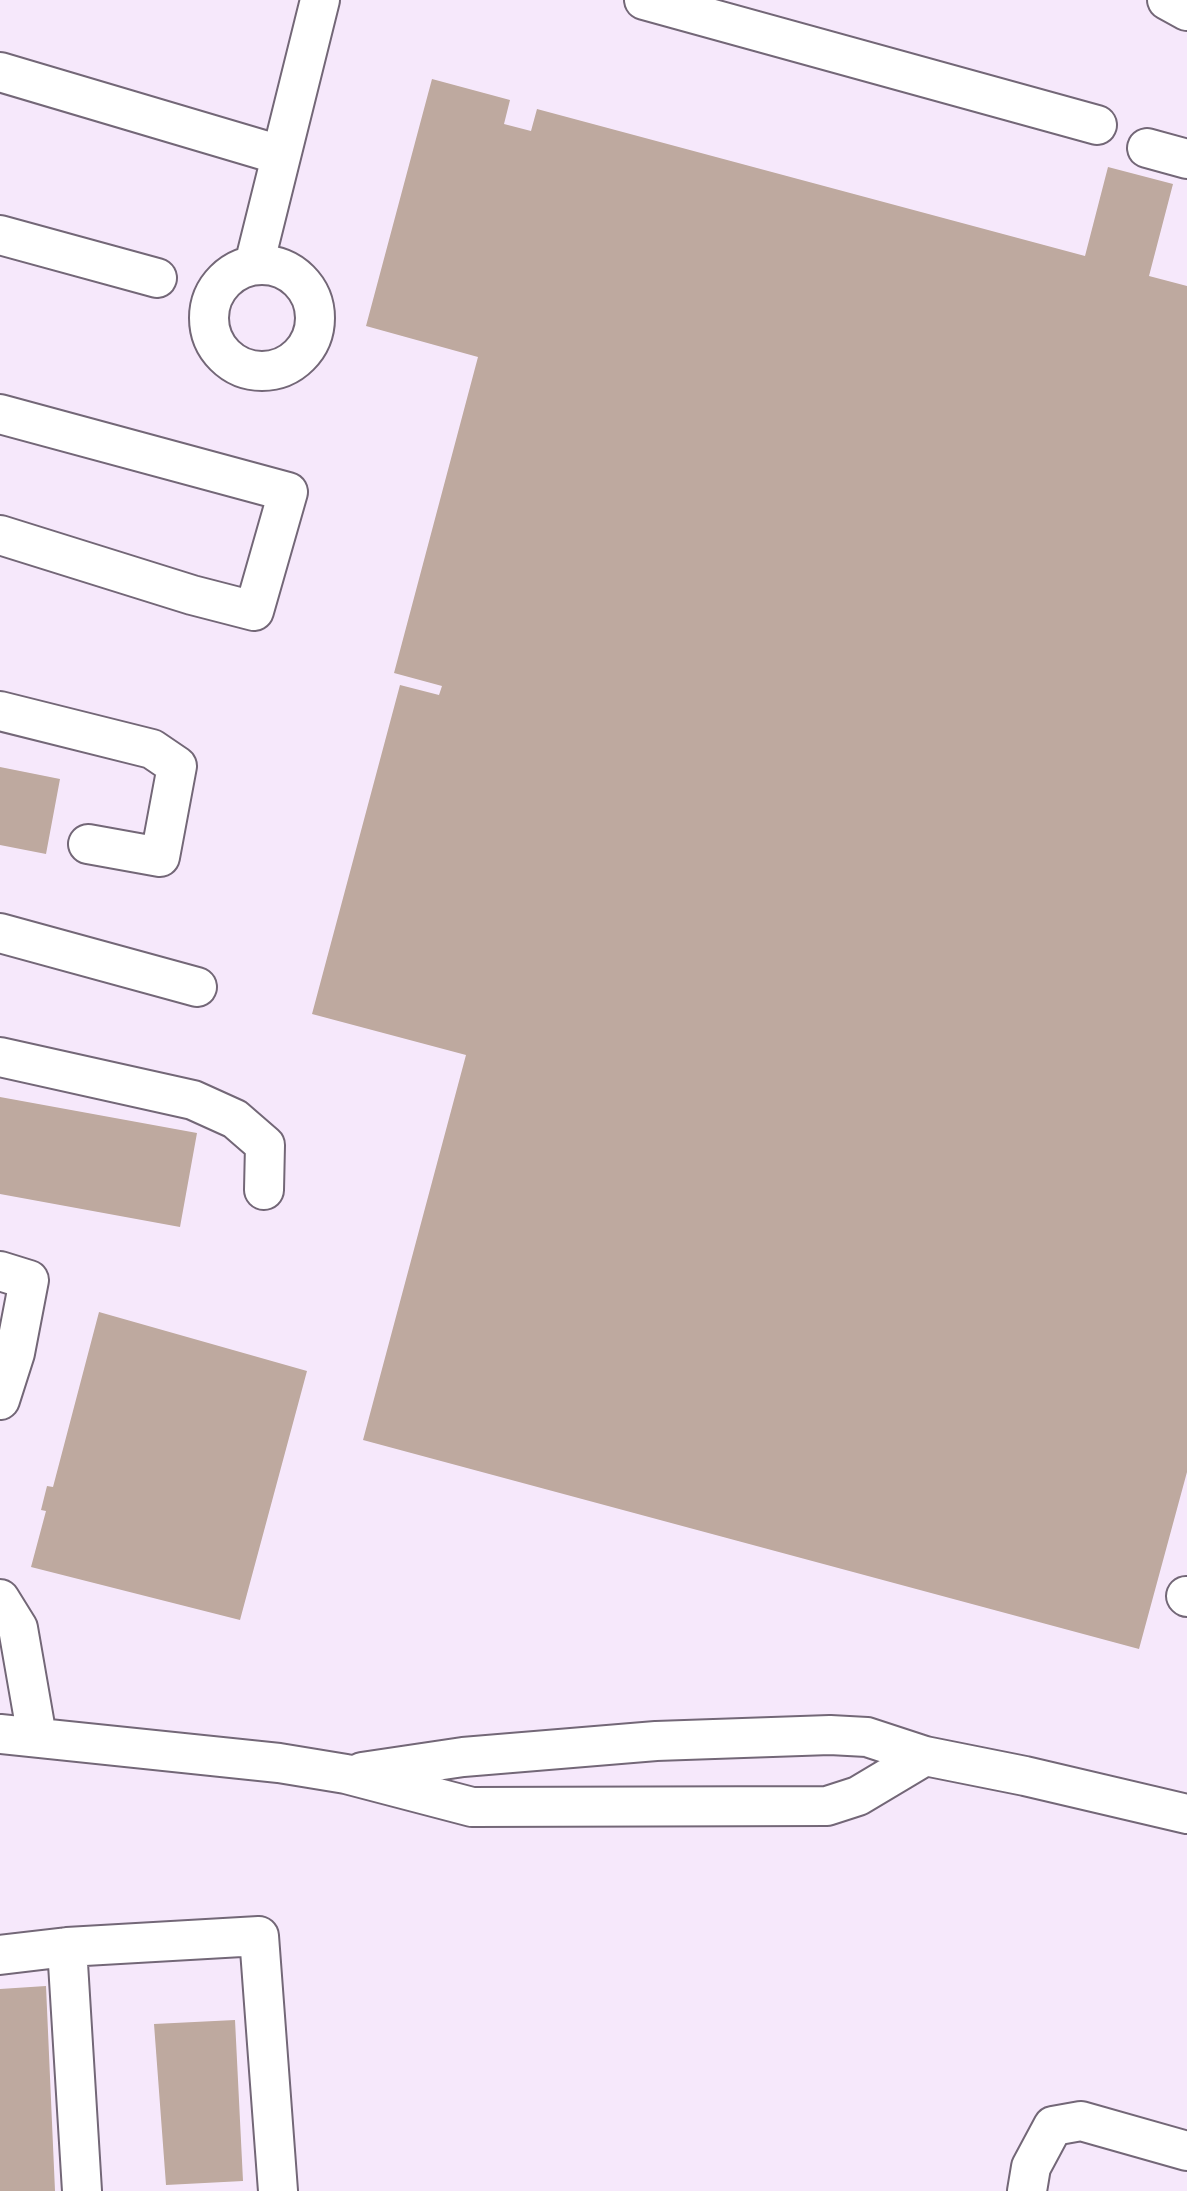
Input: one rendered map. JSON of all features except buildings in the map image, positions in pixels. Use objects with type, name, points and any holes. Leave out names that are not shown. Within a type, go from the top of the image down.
[{"type":"lane","points":[[644,0],[1097,125]]},
{"type":"lane","points":[[254,265],[281,155],[311,2]]},
{"type":"lane","points":[[0,72],[281,155]]},
{"type":"lane","points":[[1147,148],[1187,159]]},
{"type":"lane","points":[[0,235],[157,278]]},
{"type":"lane","points":[[0,414],[288,492],[254,611],[192,595],[0,535]]},
{"type":"lane","points":[[0,711],[152,749],[177,766],[160,857],[89,844]]},
{"type":"lane","points":[[0,933],[197,987]]},
{"type":"lane","points":[[0,1056],[193,1100],[235,1119],[265,1145],[264,1190]]},
{"type":"lane","points":[[0,1271],[30,1280],[15,1353],[0,1400]]},
{"type":"lane","points":[[0,1598],[18,1628],[37,1737]]},
{"type":"lane","points":[[0,1734],[279,1763],[346,1774],[472,1807],[827,1806],[858,1796],[925,1756]]},
{"type":"lane","points":[[346,1774],[463,1756],[656,1741],[830,1734],[867,1737],[925,1756],[1187,1814]]},
{"type":"lane","points":[[0,1955],[67,1947],[259,1936],[278,2191]]},
{"type":"lane","points":[[67,1947],[82,2191]]},
{"type":"lane","points":[[1027,2191],[1031,2167],[1053,2126],[1081,2121],[1187,2151]]}]
